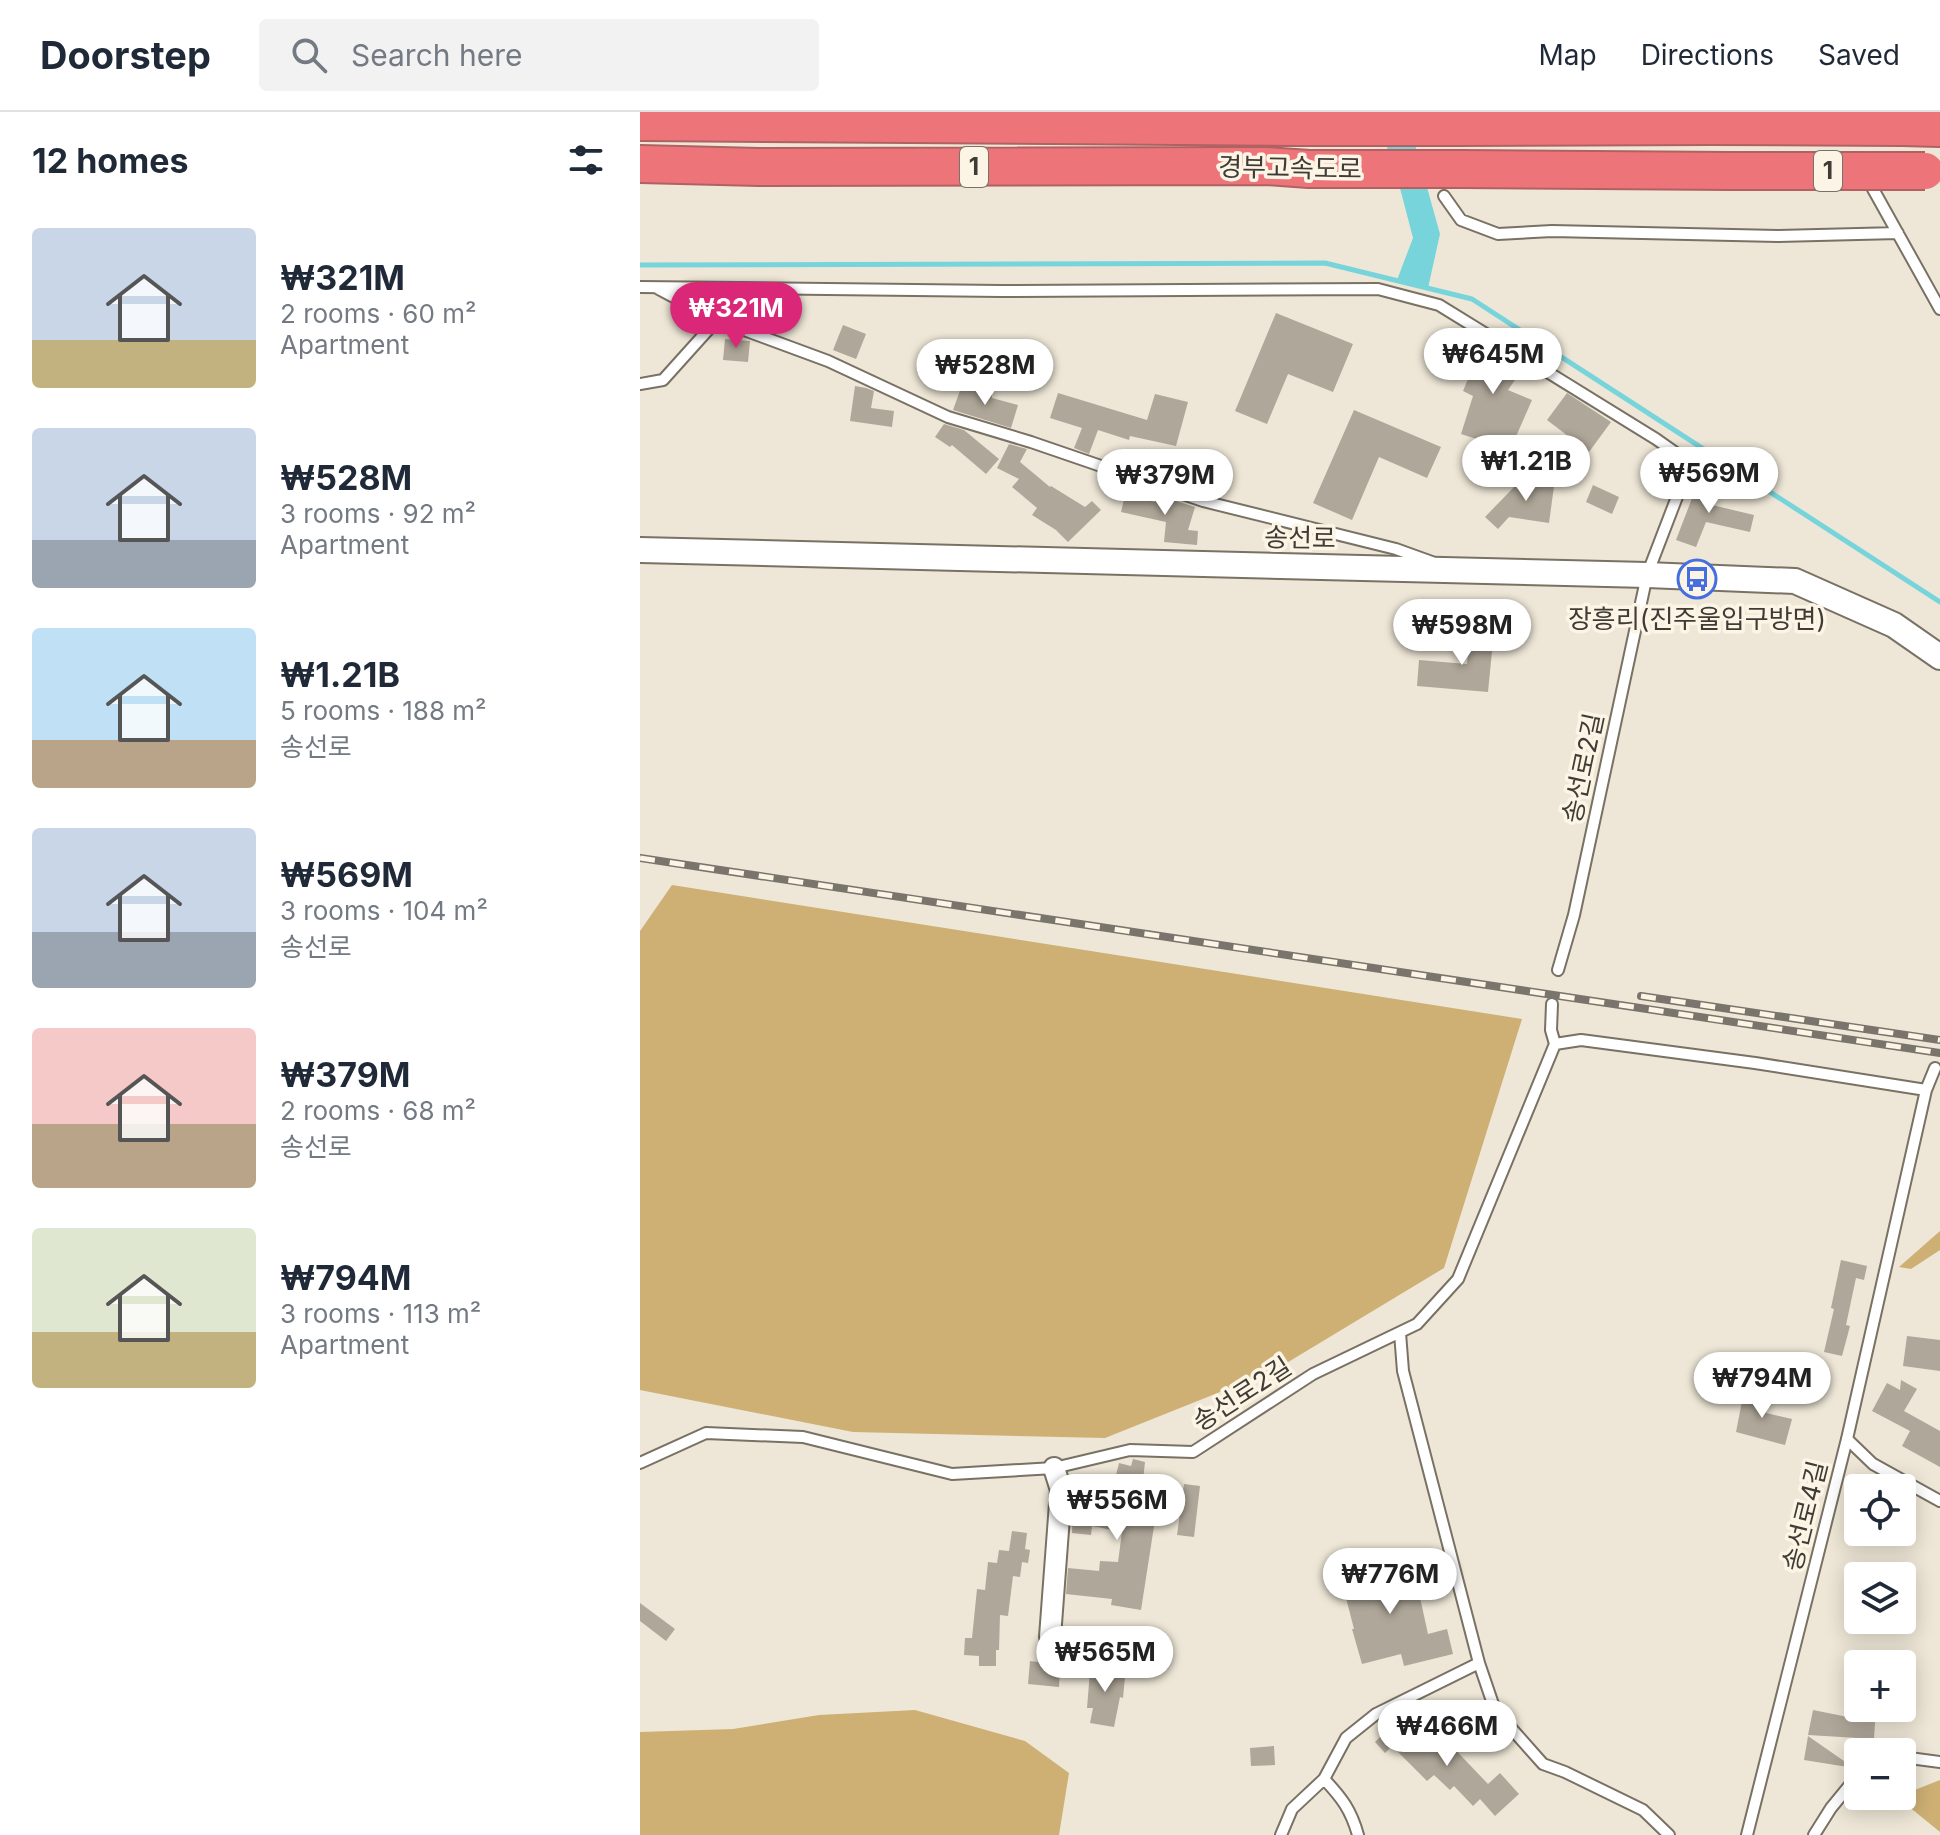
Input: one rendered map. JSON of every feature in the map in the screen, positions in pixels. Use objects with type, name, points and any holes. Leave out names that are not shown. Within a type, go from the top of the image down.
[{"type":"highway","name":"경부고속도로","points":[[640,122],[1940,128]]},
{"type":"highway","name":"경부고속도로","points":[[640,164],[759,167],[1266,166],[1453,182],[1731,171],[1932,171]]},
{"type":"street","name":"송선로","points":[[640,550],[1795,581],[1894,625],[1940,657]]},
{"type":"street","points":[[1054,1468],[1061,1490],[1050,1637],[1110,1644]]},
{"type":"lane","points":[[1829,112],[1844,139]]},
{"type":"lane","points":[[1860,166],[1940,309]]},
{"type":"lane","points":[[1453,182],[1461,220],[1498,234],[1552,231],[1778,236],[1898,233]]},
{"type":"lane","points":[[640,287],[655,287],[717,320],[828,361],[948,417],[1203,501],[1396,549],[1455,570]]},
{"type":"lane","name":"송선로2길","points":[[655,287],[1001,291],[1378,289],[1439,305],[1690,463],[1647,575],[1574,915],[1558,970]]},
{"type":"lane","points":[[640,384],[663,380],[717,320]]},
{"type":"lane","name":"송선로2길","points":[[640,1463],[706,1433],[803,1437],[952,1474],[1054,1468],[1130,1450],[1193,1452],[1313,1374],[1417,1324],[1458,1279],[1555,1044],[1551,1030],[1552,1004]]},
{"type":"lane","points":[[1555,1044],[1581,1040],[1926,1090]]},
{"type":"lane","name":"송선로4길","points":[[1747,1835],[1847,1439],[1926,1090],[1935,1068]]},
{"type":"lane","points":[[1400,1333],[1403,1371],[1479,1663],[1495,1710],[1543,1764],[1643,1810],[1669,1835]]},
{"type":"lane","points":[[1847,1439],[1873,1464],[1940,1501]]},
{"type":"lane","points":[[1281,1835],[1292,1809],[1324,1779],[1346,1738],[1376,1714],[1479,1663]]},
{"type":"lane","points":[[1916,1759],[1940,1762]]},
{"type":"lane","points":[[1324,1779],[1353,1816],[1358,1835]]},
{"type":"lane","points":[[1814,1835],[1844,1792]]},
{"type":"shaded area","points":[[672,885],[1522,1019],[1444,1268],[1275,1370],[1105,1438],[853,1432],[640,1390],[640,931]]},
{"type":"shaded area","points":[[1940,1231],[1940,1250],[1911,1269],[1899,1267]]},
{"type":"shaded area","points":[[915,1710],[1025,1741],[1069,1773],[1059,1835],[640,1835],[640,1732],[733,1729],[819,1715]]},
{"type":"shaded area","points":[[1940,1780],[1940,1832],[1913,1810],[1916,1810],[1916,1789]]},
{"type":"water","points":[[1374,112],[1406,112],[1440,234],[1428,288],[1397,280],[1413,238],[1395,169]]},
{"type":"building","points":[[1276,313],[1353,344],[1333,392],[1288,374],[1267,424],[1235,411]]},
{"type":"building","points":[[843,325],[866,334],[856,359],[833,350]]},
{"type":"building","points":[[1472,335],[1524,367],[1508,390],[1532,400],[1510,450],[1461,434],[1473,396],[1463,391],[1475,362],[1461,352]]},
{"type":"building","points":[[725,339],[750,341],[748,362],[723,360]]},
{"type":"building","points":[[962,385],[1018,405],[1011,428],[953,410]]},
{"type":"building","points":[[855,386],[874,391],[871,408],[894,411],[892,427],[850,421]]},
{"type":"building","points":[[1058,393],[1147,420],[1155,394],[1188,402],[1176,446],[1130,436],[1129,440],[1098,430],[1089,454],[1074,448],[1082,428],[1050,418]]},
{"type":"building","points":[[1567,393],[1611,422],[1589,452],[1547,420]]},
{"type":"building","points":[[1354,410],[1441,447],[1427,478],[1379,457],[1352,520],[1313,503]]},
{"type":"building","points":[[944,424],[964,430],[999,459],[986,474],[952,445],[950,447],[935,437]]},
{"type":"building","points":[[1009,444],[1027,449],[1020,462],[1050,487],[1085,507],[1092,501],[1101,510],[1068,542],[1056,530],[1032,515],[1037,508],[1012,487],[1019,479],[997,468]]},
{"type":"building","points":[[1531,476],[1555,479],[1549,523],[1509,517],[1498,529],[1485,517],[1515,486],[1527,498]]},
{"type":"building","points":[[1699,480],[1719,488],[1712,505],[1754,515],[1750,532],[1706,522],[1696,547],[1676,540]]},
{"type":"building","points":[[1593,485],[1619,497],[1612,514],[1586,502]]},
{"type":"building","points":[[1125,495],[1155,502],[1157,495],[1195,507],[1188,530],[1198,531],[1197,545],[1164,542],[1166,522],[1121,512]]},
{"type":"building","points":[[1470,629],[1494,631],[1488,692],[1417,686],[1419,660],[1467,664]]},
{"type":"building","points":[[1841,1260],[1867,1266],[1864,1280],[1856,1278],[1846,1325],[1850,1326],[1842,1356],[1824,1352]]},
{"type":"building","points":[[1907,1336],[1940,1340],[1940,1371],[1903,1366]]},
{"type":"building","points":[[1901,1380],[1917,1389],[1904,1411],[1940,1431],[1940,1467],[1902,1446],[1910,1431],[1872,1411],[1887,1383],[1900,1390]]},
{"type":"building","points":[[1744,1391],[1770,1396],[1766,1413],[1792,1419],[1785,1445],[1736,1432]]},
{"type":"building","points":[[1133,1459],[1145,1462],[1139,1518],[1155,1520],[1141,1610],[1111,1605],[1112,1599],[1066,1594],[1068,1568],[1099,1571],[1100,1561],[1118,1562],[1122,1532],[1092,1526],[1091,1535],[1072,1533],[1073,1503],[1109,1507],[1113,1475],[1116,1475],[1119,1463],[1131,1466]]},
{"type":"building","points":[[1184,1484],[1200,1486],[1194,1537],[1177,1535]]},
{"type":"building","points":[[1012,1531],[1027,1533],[1025,1549],[1030,1550],[1028,1563],[1022,1562],[1020,1577],[1013,1576],[1008,1616],[1000,1615],[996,1666],[979,1666],[979,1656],[964,1655],[965,1638],[972,1638],[977,1589],[985,1590],[988,1562],[997,1563],[999,1550],[1009,1551]]},
{"type":"building","points":[[1367,1551],[1374,1587],[1423,1574],[1428,1591],[1419,1593],[1428,1634],[1447,1629],[1453,1654],[1404,1666],[1401,1654],[1362,1664],[1352,1629],[1339,1557]]},
{"type":"building","points":[[640,1603],[675,1629],[666,1641],[640,1621]]},
{"type":"building","points":[[1039,1652],[1055,1654],[1054,1668],[1060,1668],[1059,1687],[1028,1684],[1030,1661],[1038,1662]]},
{"type":"building","points":[[1101,1660],[1114,1661],[1113,1676],[1125,1677],[1123,1698],[1120,1697],[1114,1727],[1090,1723],[1093,1708],[1087,1708],[1090,1671],[1100,1672]]},
{"type":"building","points":[[1813,1710],[1844,1716],[1844,1722],[1875,1722],[1874,1738],[1808,1735]]},
{"type":"building","points":[[1394,1723],[1402,1732],[1411,1723],[1438,1749],[1447,1741],[1488,1784],[1500,1773],[1519,1794],[1495,1816],[1480,1799],[1473,1806],[1454,1786],[1450,1790],[1434,1775],[1427,1781],[1392,1746],[1385,1753],[1375,1742]]},
{"type":"building","points":[[1808,1736],[1844,1761],[1844,1766],[1804,1760]]},
{"type":"building","points":[[1274,1746],[1275,1765],[1251,1766],[1250,1748]]},
{"type":"waterway","points":[[640,265],[1325,263],[1472,299],[1940,602]]},
{"type":"railway","points":[[640,858],[1940,1053]]},
{"type":"railway","points":[[1641,996],[1940,1040]]},
{"type":"place","name":"장흥리(진주울입구방면)","points":[[1697,579]]}]
